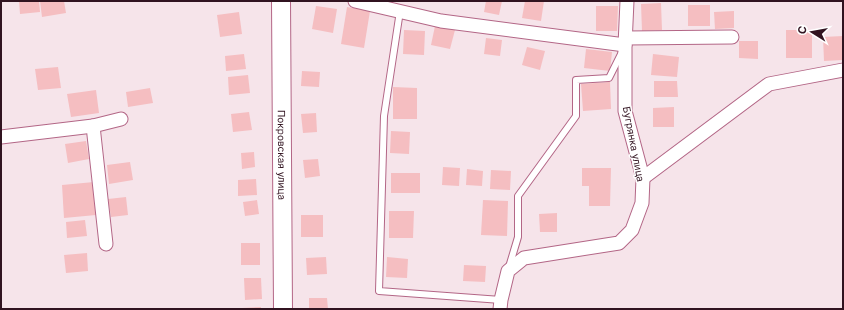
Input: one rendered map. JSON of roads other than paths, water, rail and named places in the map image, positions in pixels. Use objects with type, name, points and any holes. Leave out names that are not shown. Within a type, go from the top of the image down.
[{"type":"street","name":"Покровская улица","points":[[281,1],[283,309]]},
{"type":"street","points":[[355,1],[441,21],[626,42],[732,37]]},
{"type":"street","name":"Бугрянка улица","points":[[508,270],[524,258],[619,243],[632,230],[642,203],[643,178],[625,111],[627,1]]},
{"type":"street","points":[[643,178],[769,84],[843,70]]},
{"type":"street","points":[[1,137],[94,126],[122,119]]},
{"type":"street","points":[[94,126],[106,244]]},
{"type":"street","points":[[500,305],[508,270]]},
{"type":"lane","points":[[400,11],[384,116],[379,291],[500,305]]},
{"type":"lane","points":[[508,270],[518,237],[518,196],[576,116],[576,80],[609,78],[626,42]]}]
